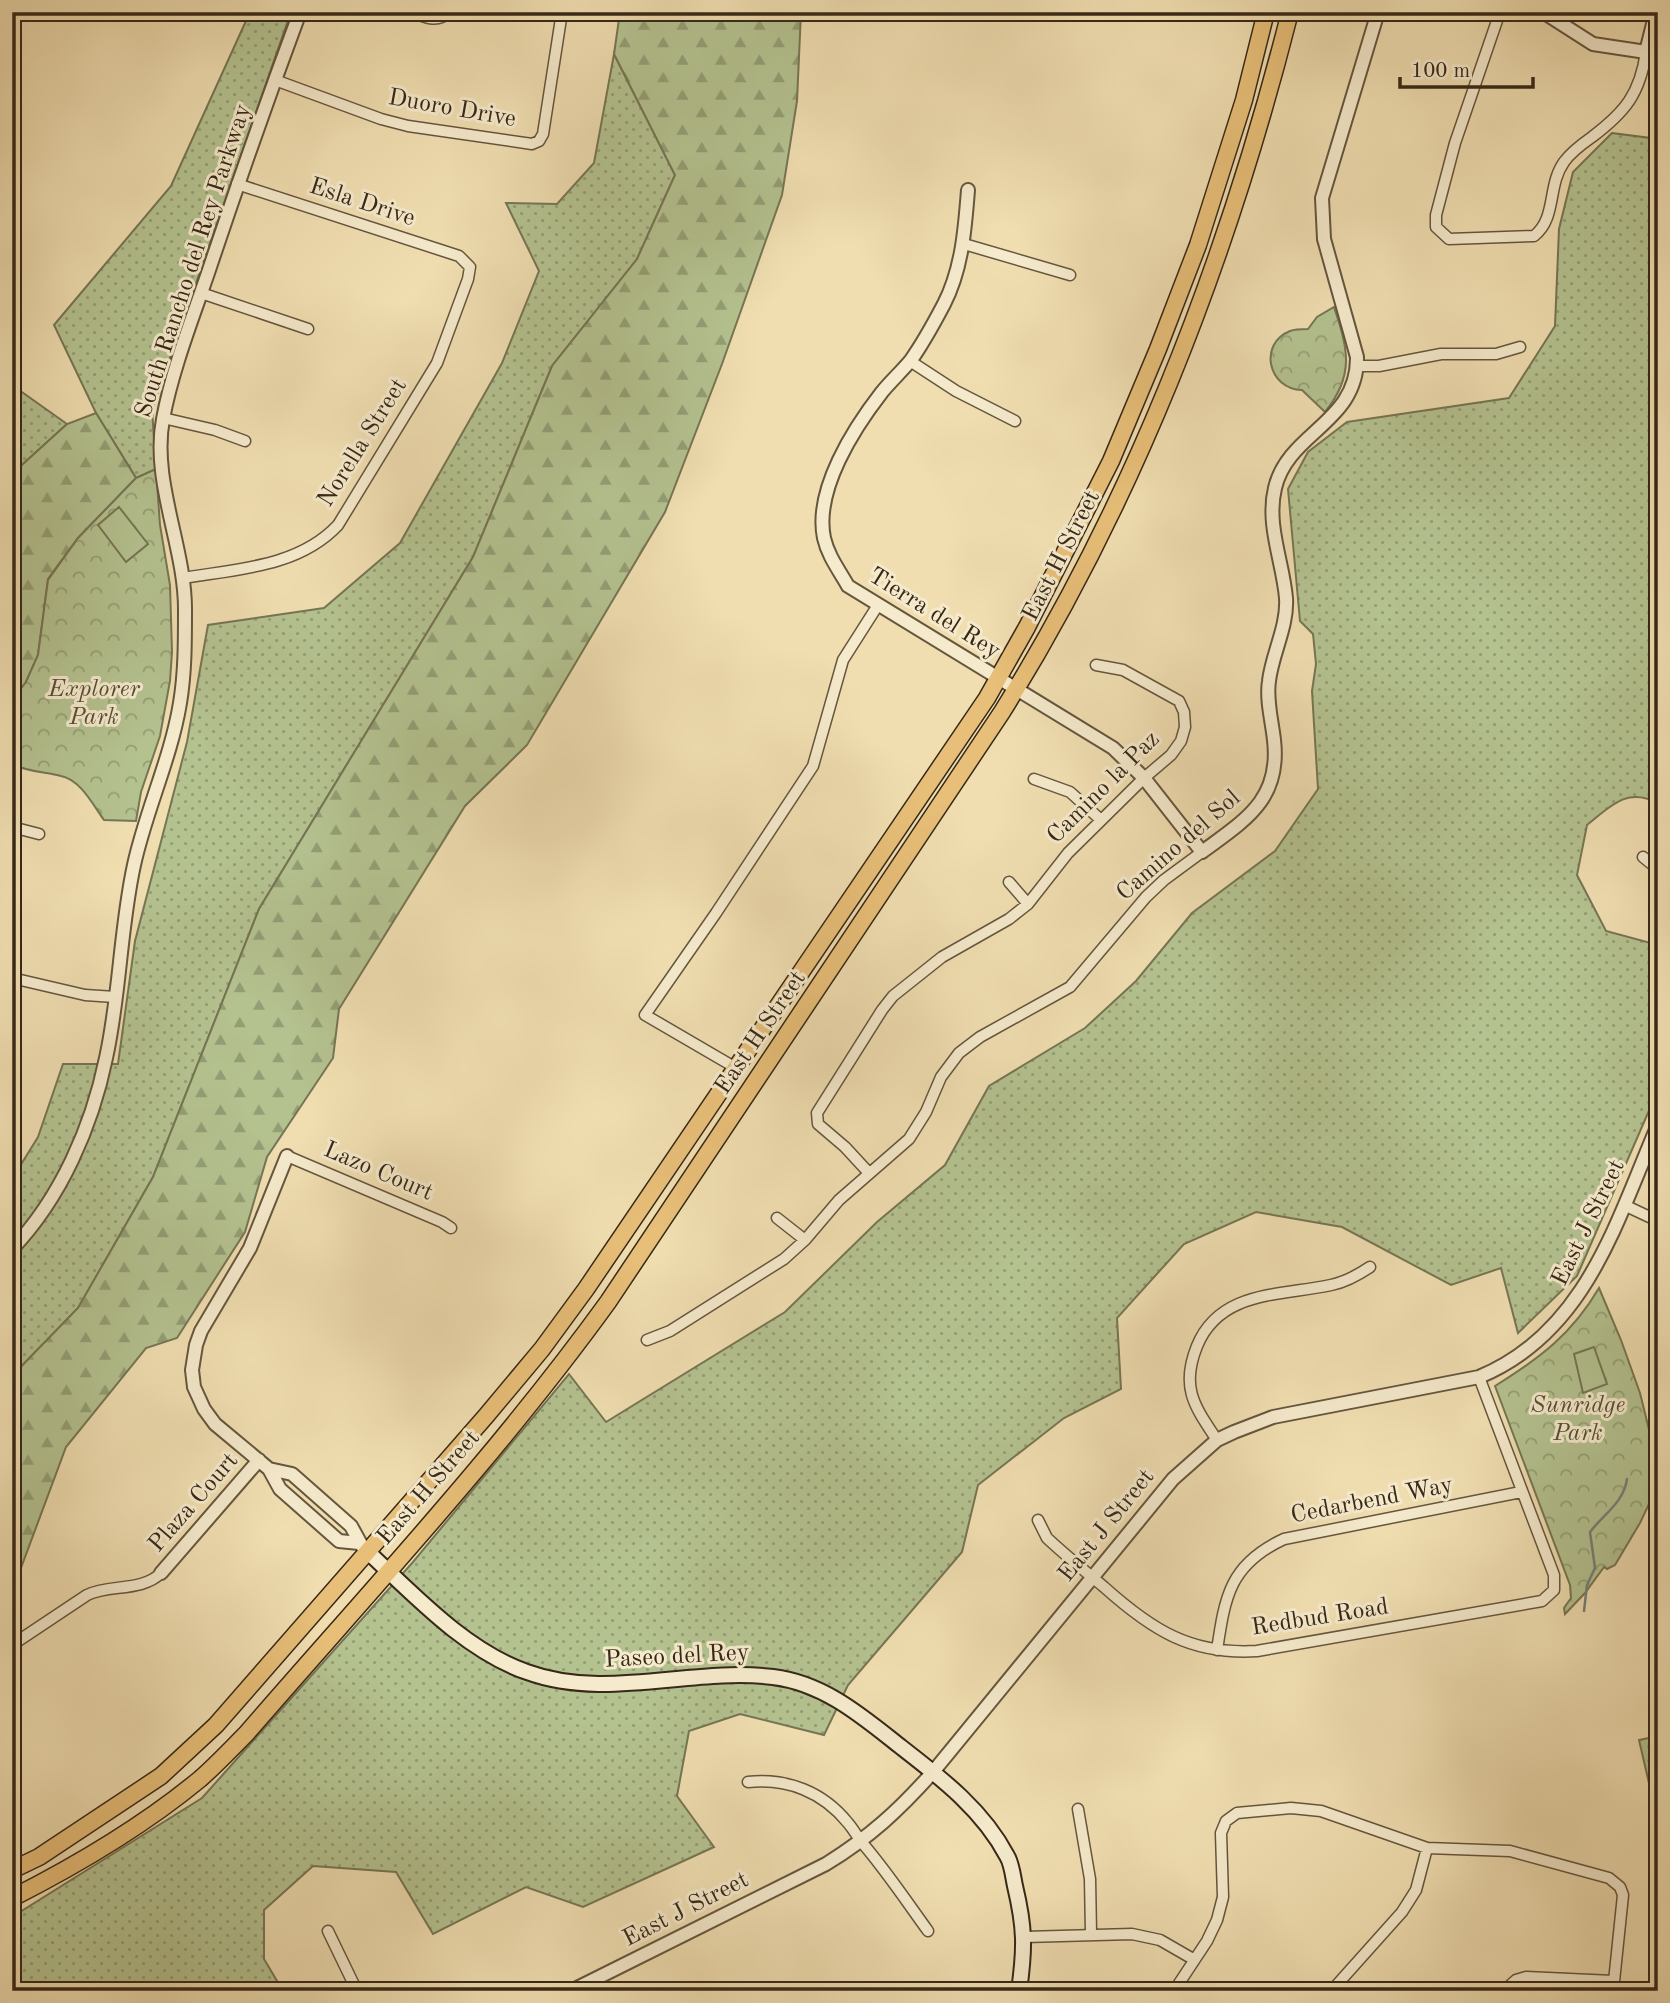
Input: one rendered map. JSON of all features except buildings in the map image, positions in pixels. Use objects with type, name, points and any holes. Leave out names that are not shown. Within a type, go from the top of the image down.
[{"type":"main road","name":"East H Street","points":[[12,1870],[38,1857],[161,1776],[216,1725],[363,1548],[433,1479],[542,1349],[586,1289],[999,679],[1090,504],[1158,349],[1198,246],[1244,100],[1266,12]]},
{"type":"main road","name":"East H Street","points":[[12,1898],[87,1859],[152,1817],[202,1778],[246,1734],[567,1358],[728,1124],[1017,688],[1110,515],[1183,348],[1222,244],[1268,99],[1290,12]]},
{"type":"main road","points":[[728,1124],[724,1119],[725,1115],[743,1080],[736,1068]]},
{"type":"main road","name":"Paseo del Rey","points":[[363,1548],[469,1641],[491,1656],[527,1672],[556,1680],[595,1685],[735,1673],[777,1677],[818,1689],[849,1706],[933,1772],[980,1816],[1009,1857],[1025,1937],[1019,1991]]},
{"type":"street","name":"South Rancho del Rey Parkway","points":[[12,1249],[46,1206],[63,1176],[94,1106],[104,1069],[133,867],[181,701],[184,660],[183,578],[160,446],[163,418],[237,184],[300,12]]},
{"type":"street","points":[[411,12],[434,20],[443,18],[449,12]]},
{"type":"street","name":"Duoro Drive","points":[[275,80],[381,120],[532,144],[539,141],[543,134],[562,12]]},
{"type":"street","points":[[1378,12],[1322,198],[1324,239],[1357,357],[1357,366],[1378,366],[1441,354],[1496,354],[1520,347]]},
{"type":"street","points":[[1500,12],[1455,143],[1436,215],[1436,227],[1449,239],[1534,236],[1543,229],[1550,213],[1554,181],[1563,164],[1572,152],[1630,102],[1640,82],[1656,12]]},
{"type":"street","points":[[1544,12],[1593,44],[1647,52]]},
{"type":"street","name":"Esla Drive","points":[[237,184],[458,256],[470,267]]},
{"type":"street","name":"Tierra del Rey","points":[[968,190],[964,244],[945,303],[910,361],[883,391],[850,439],[826,498],[822,520],[831,558],[848,586],[1113,748],[1144,778],[1202,852]]},
{"type":"street","points":[[964,244],[1070,275]]},
{"type":"street","name":"Norella Street","points":[[183,578],[287,559],[317,544],[338,524],[437,363],[470,267]]},
{"type":"street","points":[[201,293],[308,329]]},
{"type":"street","points":[[910,361],[956,391],[1015,421]]},
{"type":"street","name":"Camino del Sol","points":[[647,1340],[670,1331],[777,1265],[805,1240],[839,1200],[909,1139],[926,1112],[941,1077],[966,1047],[1070,987],[1146,897],[1251,815],[1263,800],[1272,782],[1276,756],[1268,684],[1287,600],[1272,513],[1275,488],[1284,465],[1342,406],[1357,366]]},
{"type":"street","points":[[163,418],[215,430],[245,441]]},
{"type":"street","points":[[736,1068],[645,1015],[813,766],[843,660],[878,605]]},
{"type":"street","name":"Camino la Paz","points":[[869,1173],[845,1147],[818,1124],[817,1113],[893,996],[942,957],[1009,919],[1028,904],[1068,853],[1171,755],[1181,741],[1185,727],[1179,701],[1124,670],[1096,665]]},
{"type":"street","points":[[1034,779],[1070,792],[1101,820]]},
{"type":"street","points":[[12,827],[39,834]]},
{"type":"street","points":[[1643,856],[1658,869]]},
{"type":"street","points":[[1009,882],[1028,904]]},
{"type":"street","points":[[12,978],[85,995],[115,998]]},
{"type":"street","name":"East J Street","points":[[570,1991],[588,1987],[826,1864],[861,1842],[898,1809],[933,1772],[1173,1479],[1217,1440],[1273,1418],[1479,1377],[1519,1356],[1561,1319],[1591,1277],[1658,1125]]},
{"type":"street","name":"Paseo del Rey","points":[[287,1156],[250,1248],[201,1331],[192,1370],[194,1387],[204,1409],[215,1424],[264,1464],[280,1489],[339,1541],[363,1548]]},
{"type":"street","name":"Lazo Court","points":[[287,1156],[451,1228]]},
{"type":"street","points":[[1624,1205],[1658,1221]]},
{"type":"street","points":[[777,1218],[805,1240]]},
{"type":"street","points":[[1217,1440],[1196,1411],[1190,1381],[1196,1350],[1210,1324],[1224,1311],[1243,1300],[1334,1284],[1353,1278],[1370,1267]]},
{"type":"street","points":[[1479,1377],[1521,1492]]},
{"type":"street","name":"Paseo del Rey","points":[[264,1464],[292,1474],[351,1525],[363,1548]]},
{"type":"street","name":"Plaza Court","points":[[12,1645],[95,1591],[142,1584],[161,1573],[264,1464]]},
{"type":"street","name":"Redbud Road","points":[[1038,1520],[1047,1538],[1117,1600],[1159,1631],[1192,1645],[1217,1650],[1254,1651],[1542,1601],[1554,1590],[1555,1575],[1521,1492]]},
{"type":"street","name":"Cedarbend Way","points":[[1217,1650],[1223,1606],[1230,1588],[1248,1563],[1274,1544],[1284,1539],[1521,1492]]},
{"type":"street","points":[[748,1783],[784,1783],[819,1796],[834,1807],[850,1824],[929,1931]]},
{"type":"street","points":[[1174,1991],[1213,1930],[1221,1909],[1221,1833],[1226,1821],[1237,1813],[1273,1808],[1321,1811],[1427,1848],[1510,1851],[1608,1878],[1620,1887],[1623,1895],[1613,1986],[1526,1977],[1516,1980],[1504,1991]]},
{"type":"street","points":[[1078,1809],[1090,1879],[1091,1933]]},
{"type":"street","points":[[1334,1988],[1402,1912],[1416,1890],[1427,1848]]},
{"type":"street","points":[[328,1931],[357,1991]]},
{"type":"street","points":[[1025,1937],[1091,1933],[1132,1934],[1160,1940],[1193,1959]]},
{"type":"green space","points":[[250,12],[291,12],[152,409],[156,469],[136,478],[96,413],[54,325],[171,186]]},
{"type":"green space","points":[[620,12],[801,12],[797,101],[782,195],[722,364],[665,512],[527,745],[465,806],[339,1009],[333,1058],[267,1157],[245,1232],[177,1338],[146,1348],[66,1447],[18,1576],[12,1570],[12,1376],[78,1308],[153,1177],[259,909],[473,557],[552,366],[637,259],[675,175],[614,54]]},
{"type":"green space","points":[[614,54],[675,175],[637,259],[552,366],[473,557],[259,909],[153,1177],[78,1308],[12,1376],[12,1179],[38,1137],[63,1064],[118,1064],[135,941],[187,742],[208,625],[324,608],[400,543],[502,363],[539,271],[506,203],[557,204],[594,163]]},
{"type":"green space","points":[[1612,133],[1658,139],[1658,803],[1637,797],[1628,798],[1612,805],[1587,825],[1577,875],[1606,931],[1658,945],[1658,1090],[1577,1276],[1518,1333],[1501,1268],[1451,1285],[1342,1227],[1256,1212],[1184,1244],[1117,1318],[1121,1389],[1064,1418],[978,1485],[962,1552],[848,1685],[824,1735],[740,1714],[689,1731],[677,1796],[714,1847],[583,1907],[526,1887],[433,1934],[396,1872],[313,1866],[264,1910],[264,1959],[283,1991],[12,1991],[12,1917],[202,1798],[413,1562],[569,1374],[606,1422],[785,1312],[877,1222],[945,1165],[989,1086],[1085,1028],[1136,981],[1192,913],[1275,851],[1318,789],[1312,691],[1316,664],[1313,634],[1300,621],[1288,489],[1308,452],[1347,422],[1509,398],[1555,326],[1559,229],[1573,172]]},
{"type":"green space","points":[[1334,307],[1343,336],[1345,374],[1335,399],[1325,412],[1302,390],[1290,388],[1281,382],[1271,365],[1271,355],[1280,337],[1292,330],[1308,329],[1317,317]]},
{"type":"green space","points":[[12,385],[67,424],[12,474]]},
{"type":"green space","points":[[96,413],[136,478],[78,538],[48,579],[38,655],[26,682],[12,700],[12,474],[67,424]]},
{"type":"green space","name":"Explorer Park","points":[[156,469],[160,525],[170,585],[170,681],[160,736],[141,792],[136,821],[104,820],[75,782],[12,764],[12,700],[26,682],[38,655],[48,580],[78,538],[136,478]]},
{"type":"green space","points":[[119,507],[148,544],[126,562],[98,525]]},
{"type":"green space","name":"Sunridge Park","points":[[1599,1288],[1640,1393],[1658,1466],[1658,1485],[1640,1523],[1615,1565],[1607,1569],[1604,1567],[1565,1614],[1564,1608],[1571,1598],[1570,1585],[1495,1386],[1554,1344],[1578,1319]]},
{"type":"green space","points":[[1594,1347],[1607,1384],[1583,1393],[1574,1354]]},
{"type":"green space","points":[[1658,1736],[1658,1822],[1639,1740]]},
{"type":"waterway","points":[[1584,1611],[1587,1585],[1595,1568],[1590,1532],[1618,1501],[1627,1479]]}]
